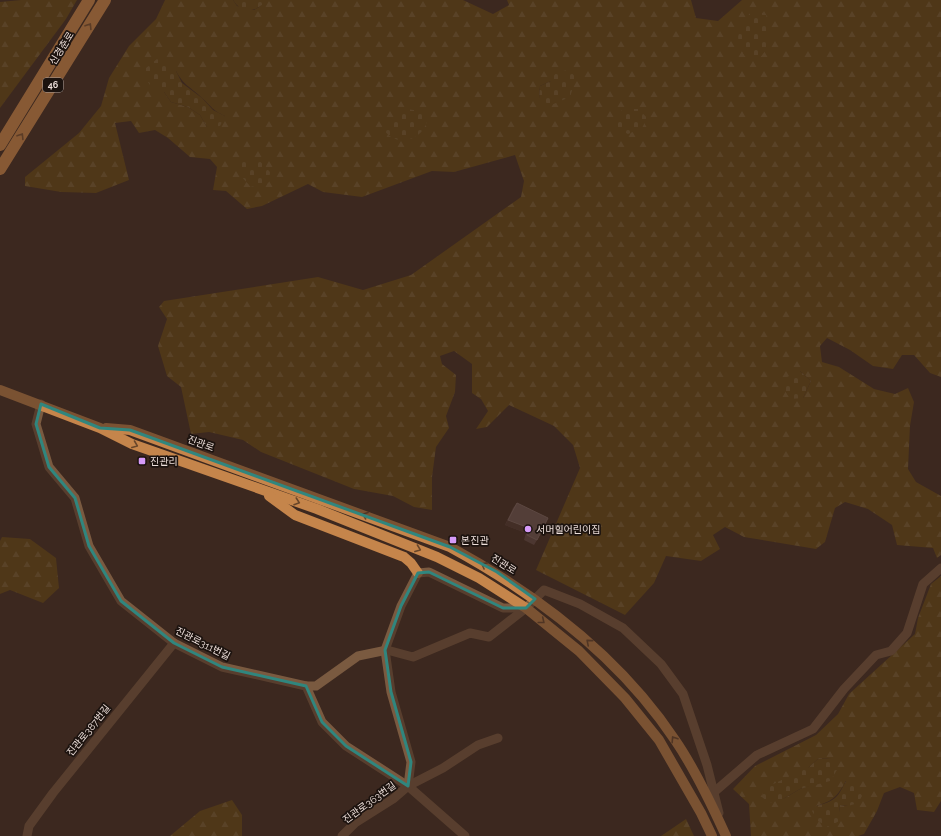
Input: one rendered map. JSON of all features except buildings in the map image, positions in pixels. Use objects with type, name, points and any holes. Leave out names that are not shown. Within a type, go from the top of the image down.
[{"type":"highway","name":"신경춘로","points":[[0,144],[89,0]]},
{"type":"highway","name":"신경춘로","points":[[0,169],[105,0]]},
{"type":"main road","name":"진관로","points":[[0,390],[41,404],[100,428],[132,444],[317,509],[437,557],[479,578],[526,608],[579,651],[625,698],[659,740],[712,836]]},
{"type":"main road","name":"진관로","points":[[100,428],[130,430],[450,547],[497,572],[574,628],[603,654],[655,712],[679,747],[725,835]]},
{"type":"main road","points":[[257,489],[295,515],[404,557],[411,563],[418,573]]},
{"type":"street","name":"진관로311번길","points":[[41,404],[36,424],[49,467],[75,498],[89,546],[121,601],[174,643],[222,667],[306,686]]},
{"type":"street","points":[[713,793],[757,755],[813,729],[844,689],[876,655],[891,651],[907,633],[923,584],[941,568]]},
{"type":"street","points":[[408,786],[411,762],[391,692],[385,650],[401,606],[418,573],[429,572],[504,608],[526,608]]},
{"type":"street","points":[[465,836],[408,786],[346,746],[322,722],[306,686],[316,686],[358,656],[385,650],[412,657],[470,633],[489,637],[526,608],[544,590],[580,604],[624,628],[661,664],[683,694],[707,765],[725,835]]},
{"type":"street","name":"진관로387번길","points":[[27,836],[29,826],[53,793],[174,643]]},
{"type":"street","name":"진관로363번길","points":[[342,836],[355,823],[393,799],[408,786],[443,768],[478,745],[498,738]]},
{"type":"highlighted area","points":[[41,404],[100,428],[130,430],[450,547],[497,572],[535,599],[526,608],[503,608],[429,572],[418,573],[401,606],[385,650],[391,692],[411,762],[408,786],[346,746],[322,722],[306,686],[222,667],[174,643],[121,601],[89,546],[75,498],[49,467],[36,424]]},
{"type":"green space","points":[[21,0],[77,0],[66,19],[0,108],[0,2]]},
{"type":"green space","points":[[165,0],[233,0],[237,6],[254,10],[265,0],[463,0],[493,14],[509,5],[507,0],[691,0],[696,18],[718,21],[742,0],[941,0],[941,377],[930,373],[914,355],[902,355],[893,369],[873,366],[850,350],[827,338],[820,346],[822,362],[839,367],[874,389],[895,394],[908,388],[914,402],[910,426],[908,469],[916,482],[941,496],[941,555],[937,558],[933,548],[897,545],[892,525],[868,509],[845,502],[835,508],[825,542],[816,549],[744,537],[725,527],[713,535],[720,549],[701,561],[666,556],[654,583],[625,615],[536,570],[580,468],[573,445],[554,426],[509,405],[487,427],[476,429],[488,411],[481,399],[472,393],[472,364],[454,351],[440,356],[442,364],[456,375],[455,392],[446,416],[449,428],[436,447],[432,477],[432,510],[414,507],[393,496],[354,489],[261,452],[243,440],[209,432],[191,434],[181,387],[167,376],[158,346],[167,319],[159,307],[164,301],[318,277],[363,290],[411,275],[521,197],[524,181],[515,155],[454,172],[432,171],[362,197],[323,192],[308,184],[262,206],[247,209],[226,191],[213,190],[217,167],[210,159],[190,157],[168,138],[155,130],[139,133],[131,121],[115,123],[129,180],[96,193],[61,192],[25,186],[25,177],[79,133],[101,106],[109,78],[129,46],[156,19]],"holes":[[[176,71],[185,83],[215,110],[225,116],[207,127],[200,115],[188,107],[171,102],[164,92]],[[551,81],[539,99],[540,86]],[[800,371],[811,381],[803,398]]]},
{"type":"green space","points":[[233,0],[265,0],[265,2],[261,6],[252,10],[244,10],[240,8]]},
{"type":"green space","points":[[755,8],[766,15],[770,32],[767,47],[760,57],[745,56],[741,49],[738,36],[741,25]]},
{"type":"green space","points":[[157,59],[176,71],[182,83],[202,98],[213,110],[225,116],[220,126],[207,127],[200,115],[188,107],[171,102],[164,92],[150,85],[141,72]]},
{"type":"green space","points":[[570,70],[576,78],[570,97],[551,105],[539,99],[540,86],[551,81],[556,72]]},
{"type":"green space","points":[[406,109],[421,111],[428,120],[423,130],[417,136],[406,140],[400,140],[389,136],[382,125]]},
{"type":"green space","points":[[623,109],[639,109],[647,118],[642,128],[628,134],[614,127],[616,117]]},
{"type":"green space","points":[[242,161],[261,162],[270,172],[269,182],[259,188],[250,186],[239,174]]},
{"type":"green space","points":[[800,371],[811,381],[803,398],[790,399],[782,386],[785,378]]},
{"type":"green space","points":[[2,537],[30,539],[56,558],[59,588],[43,603],[10,590],[0,594],[0,541]]},
{"type":"green space","points":[[941,576],[941,801],[934,812],[917,810],[914,793],[900,787],[884,793],[877,811],[864,834],[858,836],[751,836],[749,804],[733,789],[755,766],[816,735],[838,714],[849,694],[915,634],[918,618],[931,584]],"holes":[[[819,758],[831,759],[812,785],[800,789],[783,799],[809,767]],[[846,781],[848,806],[840,805],[839,812],[816,806],[831,800],[840,791]]]},
{"type":"green space","points":[[819,758],[831,759],[837,770],[830,781],[800,789],[783,799],[769,803],[762,797],[763,789],[809,767]]},
{"type":"green space","points":[[849,779],[858,785],[862,796],[858,803],[848,806],[840,805],[839,812],[841,820],[828,827],[818,821],[812,811],[816,806],[833,800]]},
{"type":"green space","points":[[232,800],[242,815],[242,836],[170,836],[200,811]]},
{"type":"green space","points":[[686,819],[694,836],[661,836]]},
{"type":"place","name":"진관리","points":[[142,461]]},
{"type":"place","name":"서머힐어린이집","points":[[528,529]]},
{"type":"place","name":"본진관","points":[[453,540]]}]
